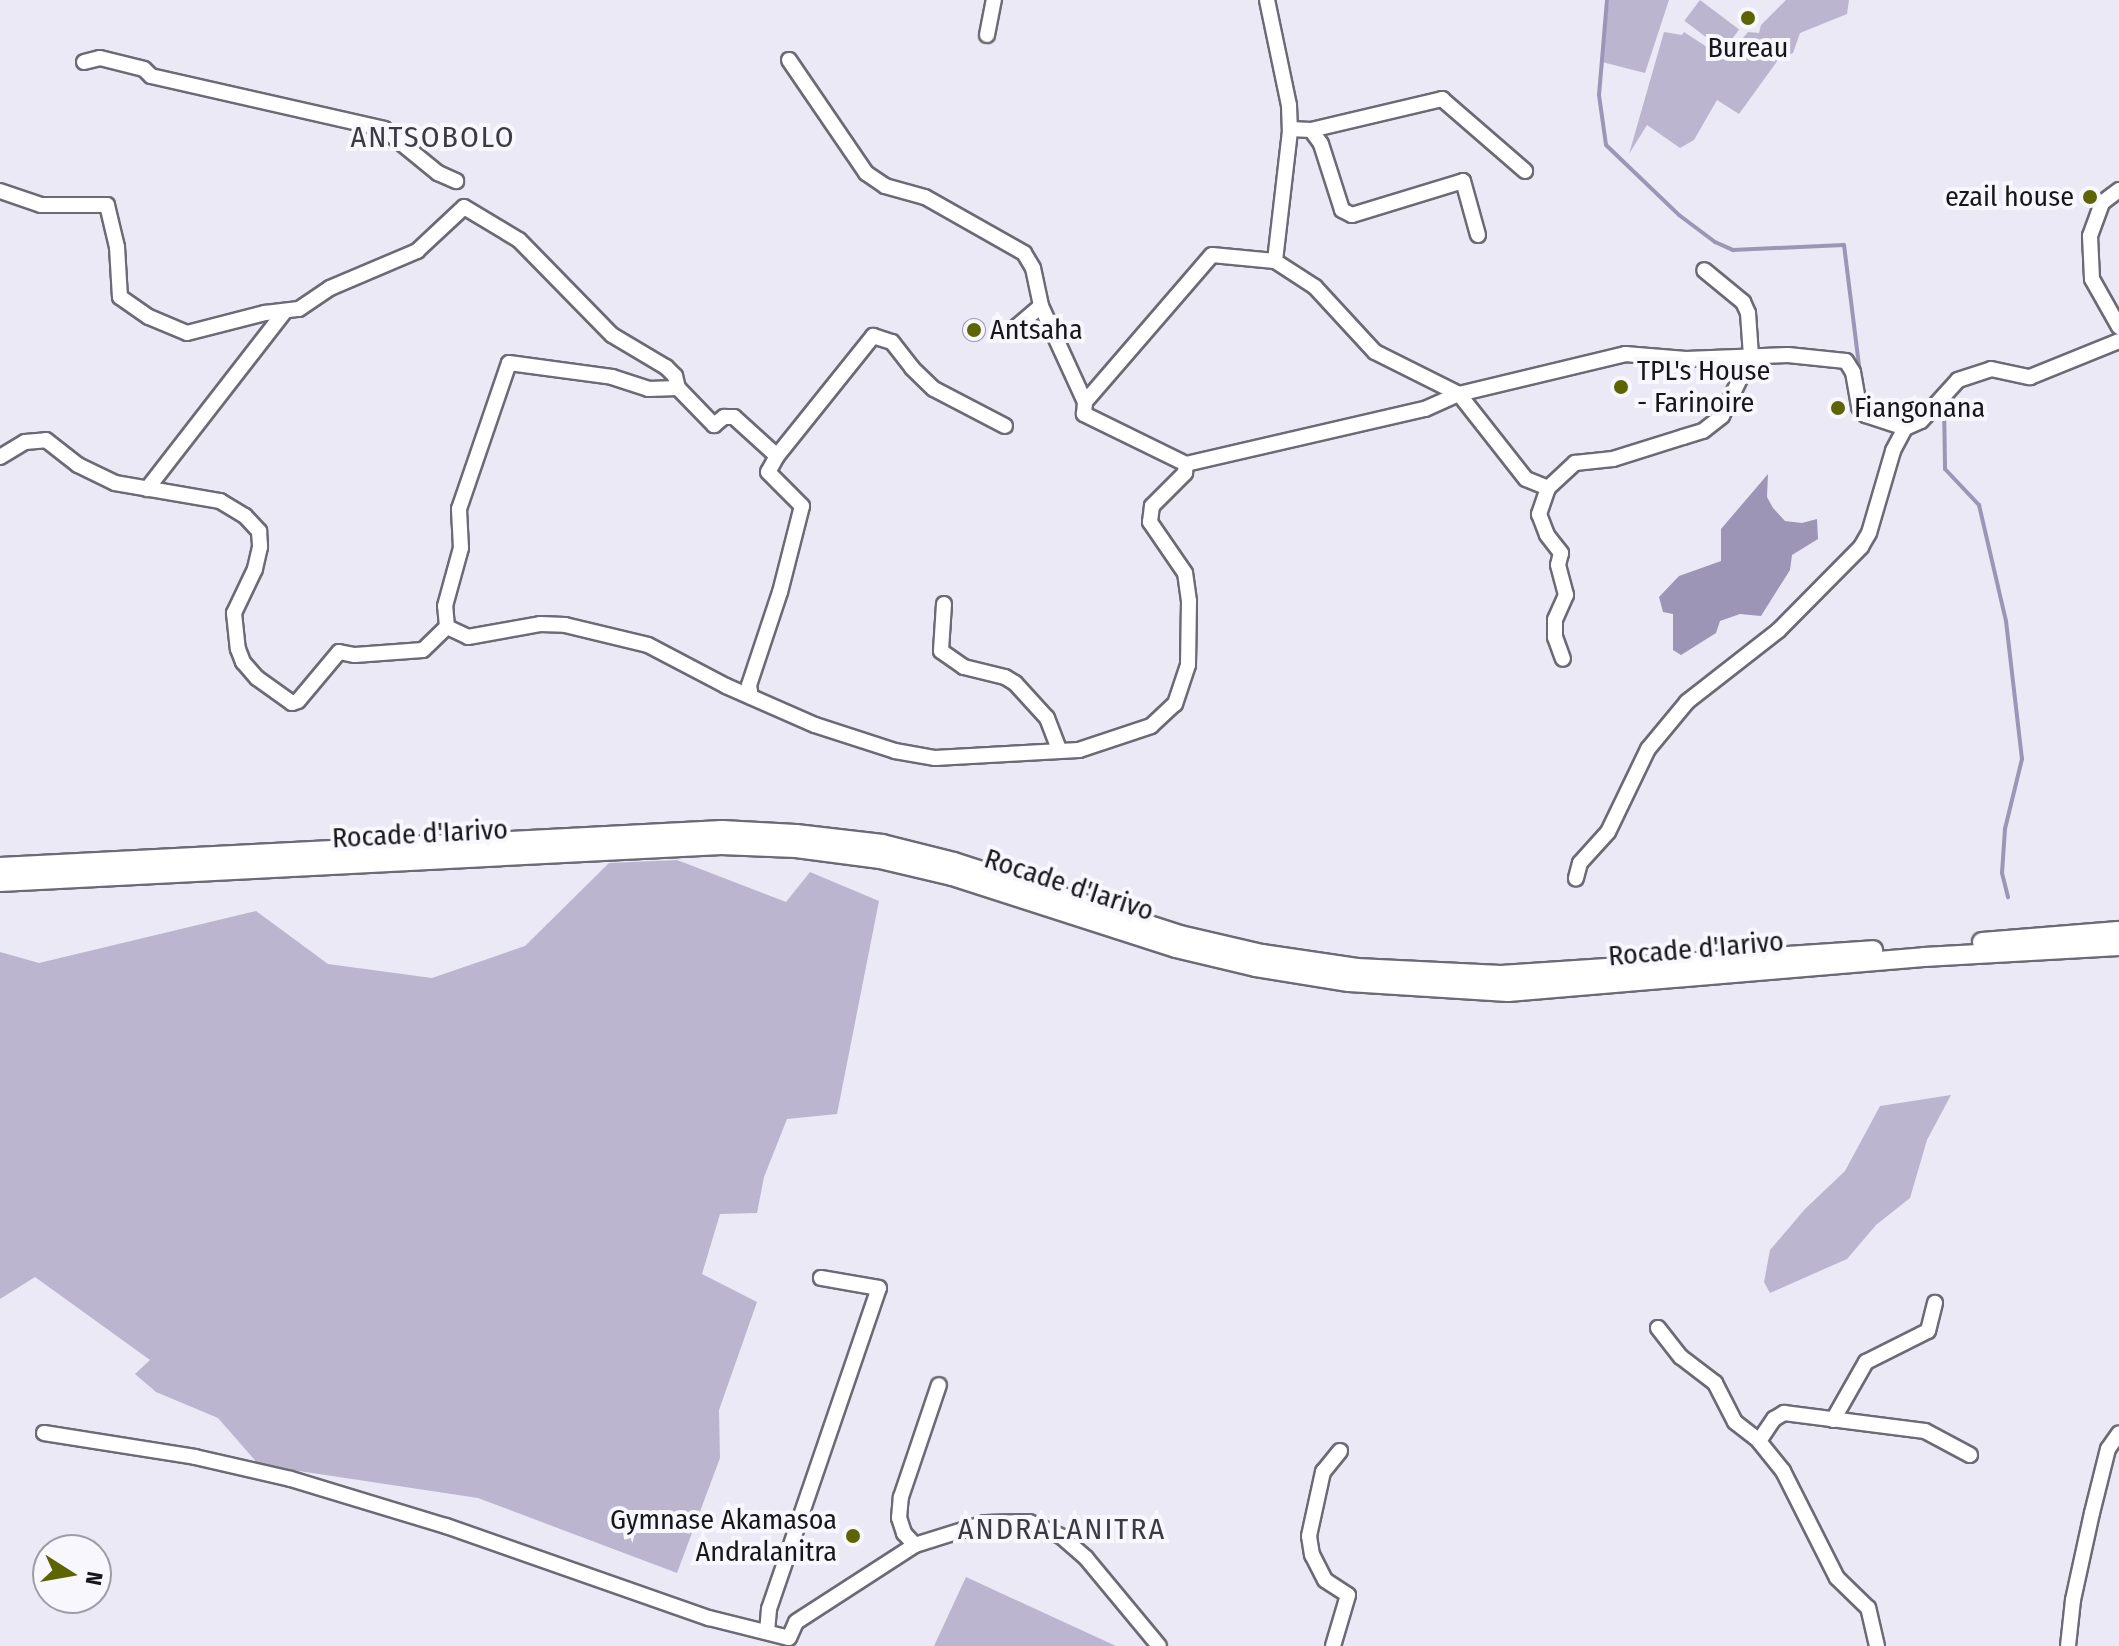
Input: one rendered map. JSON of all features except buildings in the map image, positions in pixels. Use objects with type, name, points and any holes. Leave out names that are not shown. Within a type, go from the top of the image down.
[{"type":"main road","name":"Rocade d'Iarivo","points":[[0,867],[707,831],[796,834],[882,844],[954,862],[1180,935],[1262,954],[1357,968],[1501,975],[2119,931]]},
{"type":"main road","name":"Rocade d'Iarivo","points":[[0,882],[721,845],[796,848],[880,859],[952,876],[1176,948],[1256,967],[1349,982],[1493,992],[1624,984],[1924,957],[2119,946]]},
{"type":"street","points":[[987,35],[994,0]]},
{"type":"street","points":[[1267,0],[1290,129],[1275,261]]},
{"type":"street","points":[[84,62],[100,58],[144,69],[151,76],[384,129],[438,173],[456,181]]},
{"type":"street","points":[[789,60],[866,173],[885,186],[925,197],[1024,253],[1033,268],[1041,306],[1085,402],[1084,414],[1186,464],[1425,409],[1459,394],[1625,354],[1686,359],[1804,356],[1846,361],[1853,372],[1859,407],[1866,415],[1905,428]]},
{"type":"street","points":[[1290,129],[1311,130],[1442,99],[1525,171]]},
{"type":"street","points":[[1311,130],[1321,144],[1342,210],[1352,215],[1463,181],[1478,235]]},
{"type":"street","points":[[2119,190],[2102,203],[2090,236],[2092,279],[2119,327]]},
{"type":"street","points":[[0,191],[41,205],[107,205],[117,247],[120,297],[187,333],[299,309],[330,288],[417,251],[464,207],[519,240],[612,335],[666,367],[675,376],[678,388],[714,425],[724,417],[734,417],[777,456]]},
{"type":"street","points":[[1085,402],[1212,255],[1275,261],[1315,287],[1375,352],[1459,394],[1526,479],[1548,488]]},
{"type":"street","points":[[1563,659],[1555,637],[1555,620],[1566,595],[1558,565],[1561,553],[1547,535],[1539,514],[1548,488],[1575,463],[1613,459],[1703,431],[1722,416],[1751,356],[1748,313],[1743,302],[1704,270]]},
{"type":"street","points":[[1008,334],[1041,306]]},
{"type":"street","points":[[147,489],[285,311]]},
{"type":"street","points":[[751,697],[749,685],[780,592],[802,506],[768,472],[777,456],[873,336],[892,342],[912,368],[934,389],[1005,426]]},
{"type":"street","points":[[1576,878],[1580,863],[1608,832],[1648,749],[1687,702],[1763,644],[1861,547],[1869,533],[1893,451],[1905,428],[1921,421],[1958,380],[1991,369],[2030,377],[2119,341]]},
{"type":"street","points":[[447,627],[445,606],[461,548],[459,509],[509,363],[612,377],[648,389],[678,388]]},
{"type":"street","points":[[0,457],[25,442],[46,440],[90,471],[115,483],[220,501],[245,516],[259,531],[259,557],[238,600],[234,632],[248,668],[288,702],[298,701],[339,652],[355,655],[423,650],[447,627]]},
{"type":"street","points":[[447,627],[468,637],[540,624],[565,625],[620,637],[687,663],[751,697],[815,725],[895,751],[935,758],[1079,750],[1139,731],[1165,716],[1175,704],[1188,665],[1189,601],[1185,573],[1150,522],[1152,506],[1185,473],[1186,464]]},
{"type":"street","points":[[944,604],[941,651],[964,667],[1005,677],[1015,683],[1047,718],[1059,750]]},
{"type":"street","points":[[767,1632],[769,1609],[879,1288],[821,1278]]},
{"type":"street","points":[[1833,1420],[1866,1362],[1928,1331],[1935,1303]]},
{"type":"street","points":[[1658,1328],[1681,1357],[1715,1383],[1735,1422],[1759,1441],[1783,1471],[1837,1578],[1868,1608],[1877,1646]]},
{"type":"street","points":[[915,1545],[904,1533],[899,1518],[901,1497],[939,1385]]},
{"type":"street","points":[[1759,1441],[1774,1419],[1784,1413],[1925,1431],[1970,1455]]},
{"type":"street","points":[[44,1433],[195,1457],[291,1479],[446,1526],[709,1618],[789,1638],[796,1622],[915,1545],[985,1523],[1029,1522],[1062,1537],[1086,1558],[1159,1646]]},
{"type":"street","points":[[2068,1646],[2073,1600],[2092,1513],[2108,1449],[2119,1433]]},
{"type":"street","points":[[1333,1646],[1348,1595],[1325,1580],[1312,1555],[1309,1536],[1323,1472],[1331,1458],[1340,1451]]},
{"type":"shaded area","points":[[1609,0],[1669,0],[1645,73],[1602,62]]},
{"type":"shaded area","points":[[1700,0],[1739,29],[1723,50],[1684,21]]},
{"type":"shaded area","points":[[1786,0],[1849,0],[1847,14],[1800,33],[1793,53],[1778,60],[1739,114],[1717,100],[1694,140],[1680,148],[1647,125],[1629,154],[1664,32],[1682,35],[1684,32],[1725,59],[1748,32],[1759,33],[1761,25]]},
{"type":"shaded area","name":"Antsaha","points":[[974,318],[982,322],[986,330],[982,338],[974,342],[966,338],[962,330],[966,322]]},
{"type":"shaded area","points":[[1768,474],[1767,497],[1773,508],[1785,521],[1802,523],[1817,519],[1818,539],[1792,555],[1790,570],[1761,616],[1740,614],[1720,621],[1716,633],[1681,655],[1673,650],[1673,614],[1663,612],[1659,597],[1679,576],[1721,561],[1721,529]]},
{"type":"shaded area","points":[[677,860],[786,902],[810,872],[879,901],[837,1114],[787,1119],[764,1177],[757,1213],[720,1214],[702,1274],[757,1302],[719,1410],[720,1458],[677,1573],[478,1498],[259,1465],[218,1418],[156,1392],[135,1374],[150,1360],[35,1277],[0,1299],[0,952],[39,963],[256,911],[328,964],[432,978],[525,946],[609,863]]},
{"type":"shaded area","points":[[1951,1095],[1927,1140],[1910,1198],[1876,1225],[1847,1259],[1770,1293],[1764,1282],[1770,1250],[1805,1209],[1845,1171],[1880,1106]]},
{"type":"shaded area","points":[[966,1577],[1116,1646],[934,1646]]},
{"type":"waterway","points":[[1607,0],[1599,95],[1606,145],[1679,215],[1715,242],[1733,250],[1844,245],[1860,374]]},
{"type":"waterway","points":[[1867,408],[1909,419],[1930,401]]},
{"type":"waterway","points":[[1944,403],[1945,469],[1979,505],[2006,621],[2022,759],[2005,829],[2002,873],[2008,897]]},
{"type":"place","name":"Bureau","points":[[1748,18]]},
{"type":"place","name":"ezail house","points":[[2090,197]]},
{"type":"place","name":"Antsaha","points":[[974,330]]},
{"type":"place","name":"TPL's House - Farinoire","points":[[1621,387]]},
{"type":"place","name":"Fiangonana","points":[[1838,408]]},
{"type":"place","name":"Gymnase Akamasoa Andralanitra","points":[[853,1536]]},
{"type":"district","name":"ANTSOBOLO","points":[[433,137]]},
{"type":"district","name":"ANDRALANITRA","points":[[1062,1529]]}]
